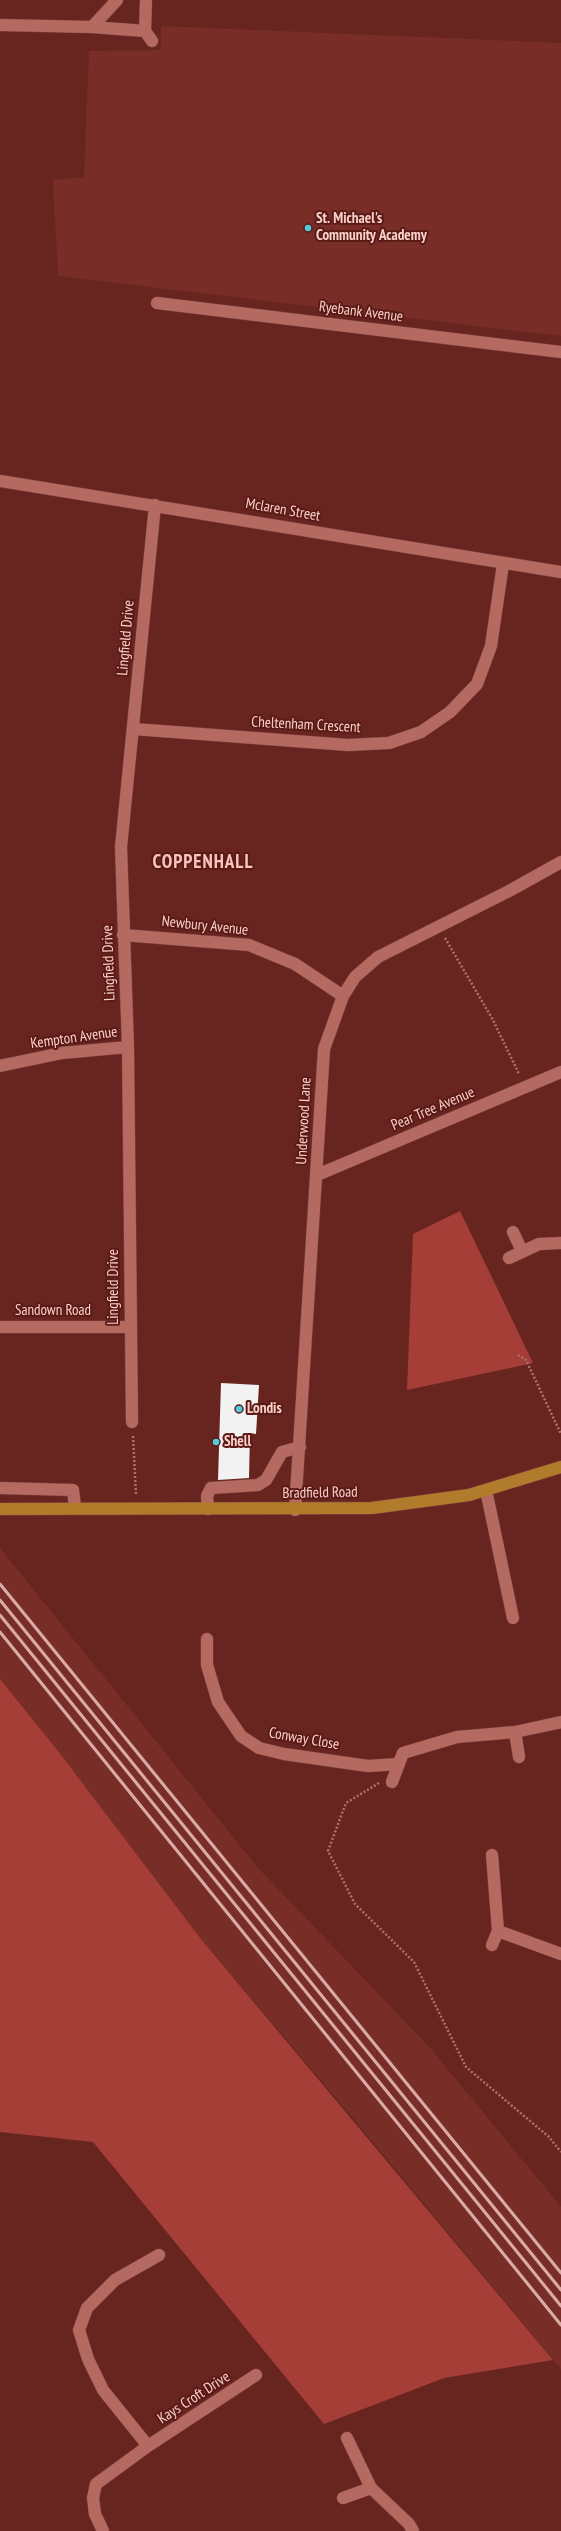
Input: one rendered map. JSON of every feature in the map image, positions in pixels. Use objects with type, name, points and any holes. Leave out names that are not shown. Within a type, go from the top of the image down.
[{"type":"main road","name":"Bradfield Road","points":[[0,1509],[75,1507],[295,1510],[372,1508],[469,1495],[561,1467]]},
{"type":"street","points":[[92,27],[117,0]]},
{"type":"street","points":[[0,24],[92,27],[149,36],[146,0]]},
{"type":"street","name":"Ryebank Avenue","points":[[157,303],[561,352]]},
{"type":"street","name":"Mclaren Street","points":[[0,481],[155,505],[503,564],[561,572]]},
{"type":"street","name":"Lingfield Drive","points":[[132,1422],[128,1047],[121,847],[134,729],[155,505]]},
{"type":"street","name":"Cheltenham Crescent","points":[[134,729],[348,745],[389,743],[421,732],[450,712],[477,684],[491,646],[503,564]]},
{"type":"street","name":"Underwood Lane","points":[[295,1510],[324,1049],[342,996],[354,977],[378,957],[511,890],[561,862]]},
{"type":"street","name":"Newbury Avenue","points":[[124,935],[249,945],[295,964],[342,996]]},
{"type":"street","name":"Kempton Avenue","points":[[0,1066],[62,1053],[128,1047]]},
{"type":"street","name":"Pear Tree Avenue","points":[[317,1175],[561,1072]]},
{"type":"street","points":[[513,1232],[522,1251]]},
{"type":"street","points":[[509,1258],[539,1244],[561,1243]]},
{"type":"street","name":"Sandown Road","points":[[0,1327],[131,1327]]},
{"type":"street","points":[[208,1509],[208,1496],[211,1488],[258,1485],[266,1480],[282,1452],[300,1447]]},
{"type":"street","points":[[0,1488],[73,1490],[75,1507]]},
{"type":"street","points":[[486,1490],[513,1618]]},
{"type":"street","name":"Conway Close","points":[[207,1639],[207,1665],[218,1702],[241,1736],[259,1748],[284,1754],[368,1766],[398,1764]]},
{"type":"street","points":[[392,1782],[403,1753],[457,1737],[514,1732],[561,1722]]},
{"type":"street","points":[[514,1732],[519,1757]]},
{"type":"street","points":[[492,1855],[498,1931],[492,1945]]},
{"type":"street","points":[[498,1931],[561,1954]]},
{"type":"street","points":[[148,2446],[103,2390],[88,2359],[79,2330],[87,2308],[115,2280],[159,2255]]},
{"type":"street","name":"Kays Croft Drive","points":[[103,2531],[95,2514],[93,2498],[96,2484],[148,2446],[256,2375]]},
{"type":"street","points":[[347,2438],[371,2488],[409,2524],[413,2531]]},
{"type":"street","points":[[343,2498],[371,2488]]},
{"type":"path","points":[[439,927],[493,1020],[526,1087]]},
{"type":"path","points":[[518,1355],[526,1360],[561,1434]]},
{"type":"path","points":[[132,1422],[136,1508]]},
{"type":"path","points":[[392,1782],[377,1784],[346,1803],[328,1851],[355,1904],[414,1962],[466,2067],[549,2138],[561,2152]]},
{"type":"shaded area","name":"St. Michael's Community Academy","points":[[161,26],[561,43],[561,336],[58,276],[53,180],[84,177],[89,51],[161,50]]},
{"type":"shaded area","points":[[460,1211],[533,1363],[407,1390],[413,1234]]},
{"type":"shaded area","points":[[0,1548],[258,1868],[431,2049],[561,2207],[561,2369],[342,2105],[201,1939],[58,1751],[0,1679]]},
{"type":"shaded area","points":[[0,1679],[58,1751],[201,1939],[553,2360],[444,2378],[324,2424],[93,2142],[0,2132]]},
{"type":"building","points":[[221,1383],[259,1385],[256,1434],[250,1433],[249,1478],[218,1480]]},
{"type":"railway","points":[[0,1584],[561,2273]]},
{"type":"railway","points":[[0,1600],[561,2290]]},
{"type":"railway","points":[[0,1615],[561,2306]]},
{"type":"railway","points":[[0,1632],[561,2325]]},
{"type":"place","name":"St. Michael's Community Academy","points":[[308,228]]},
{"type":"place","name":"Londis","points":[[239,1409]]},
{"type":"place","name":"Shell","points":[[216,1442]]},
{"type":"district","name":"COPPENHALL","points":[[203,863]]}]
